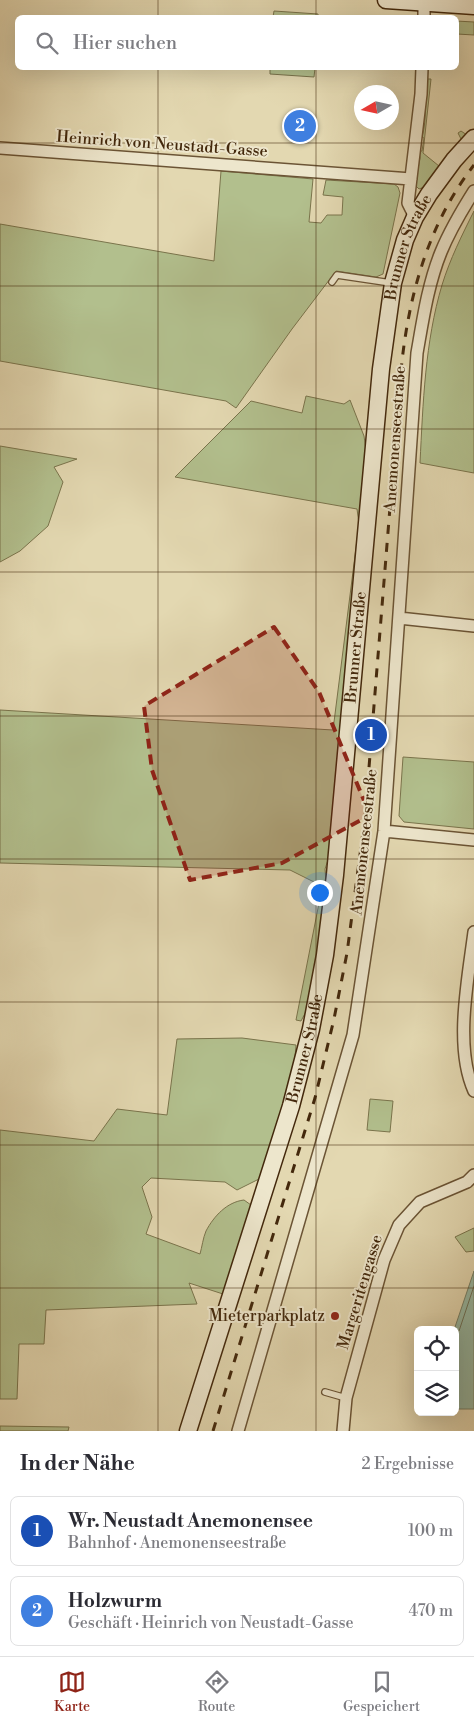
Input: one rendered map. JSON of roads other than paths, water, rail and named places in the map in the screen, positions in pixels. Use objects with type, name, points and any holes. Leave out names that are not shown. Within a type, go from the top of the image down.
[{"type":"main road","points":[[386,0],[423,5],[474,6]]},
{"type":"main road","name":"Brunner Straße","points":[[188,1431],[291,1106],[310,1029],[325,955],[335,875],[381,369],[393,283],[405,240],[415,217],[454,160],[474,138]]},
{"type":"street","points":[[415,217],[408,203],[422,72]]},
{"type":"street","name":"Heinrich von Neustadt-Gasse","points":[[0,148],[411,179]]},
{"type":"street","name":"Anemonenseestraße","points":[[238,1431],[353,1035],[384,831],[418,353],[422,322],[441,252],[457,218],[474,190]]},
{"type":"street","points":[[399,618],[474,626]]},
{"type":"street","points":[[384,831],[474,840]]},
{"type":"street","points":[[474,932],[463,1030],[465,1055],[474,1091]]},
{"type":"street","name":"Margeritengasse","points":[[343,1431],[346,1398],[384,1260],[399,1225],[420,1202],[467,1182],[474,1175]]},
{"type":"lane","points":[[332,282],[337,275],[393,283]]},
{"type":"lane","points":[[325,1392],[346,1398]]},
{"type":"water","points":[[474,1271],[474,1409],[459,1409],[459,1326],[455,1326]]},
{"type":"railway","points":[[213,1431],[315,1098],[334,1019],[347,953],[365,817],[404,343],[415,289],[423,262],[444,212],[474,165]]},
{"type":"place","name":"Holzwurm","points":[[300,126]]},
{"type":"place","name":"Wr. Neustadt Anemonensee","points":[[371,735]]},
{"type":"place","name":"Mieterparkplatz","points":[[335,1316]]}]
